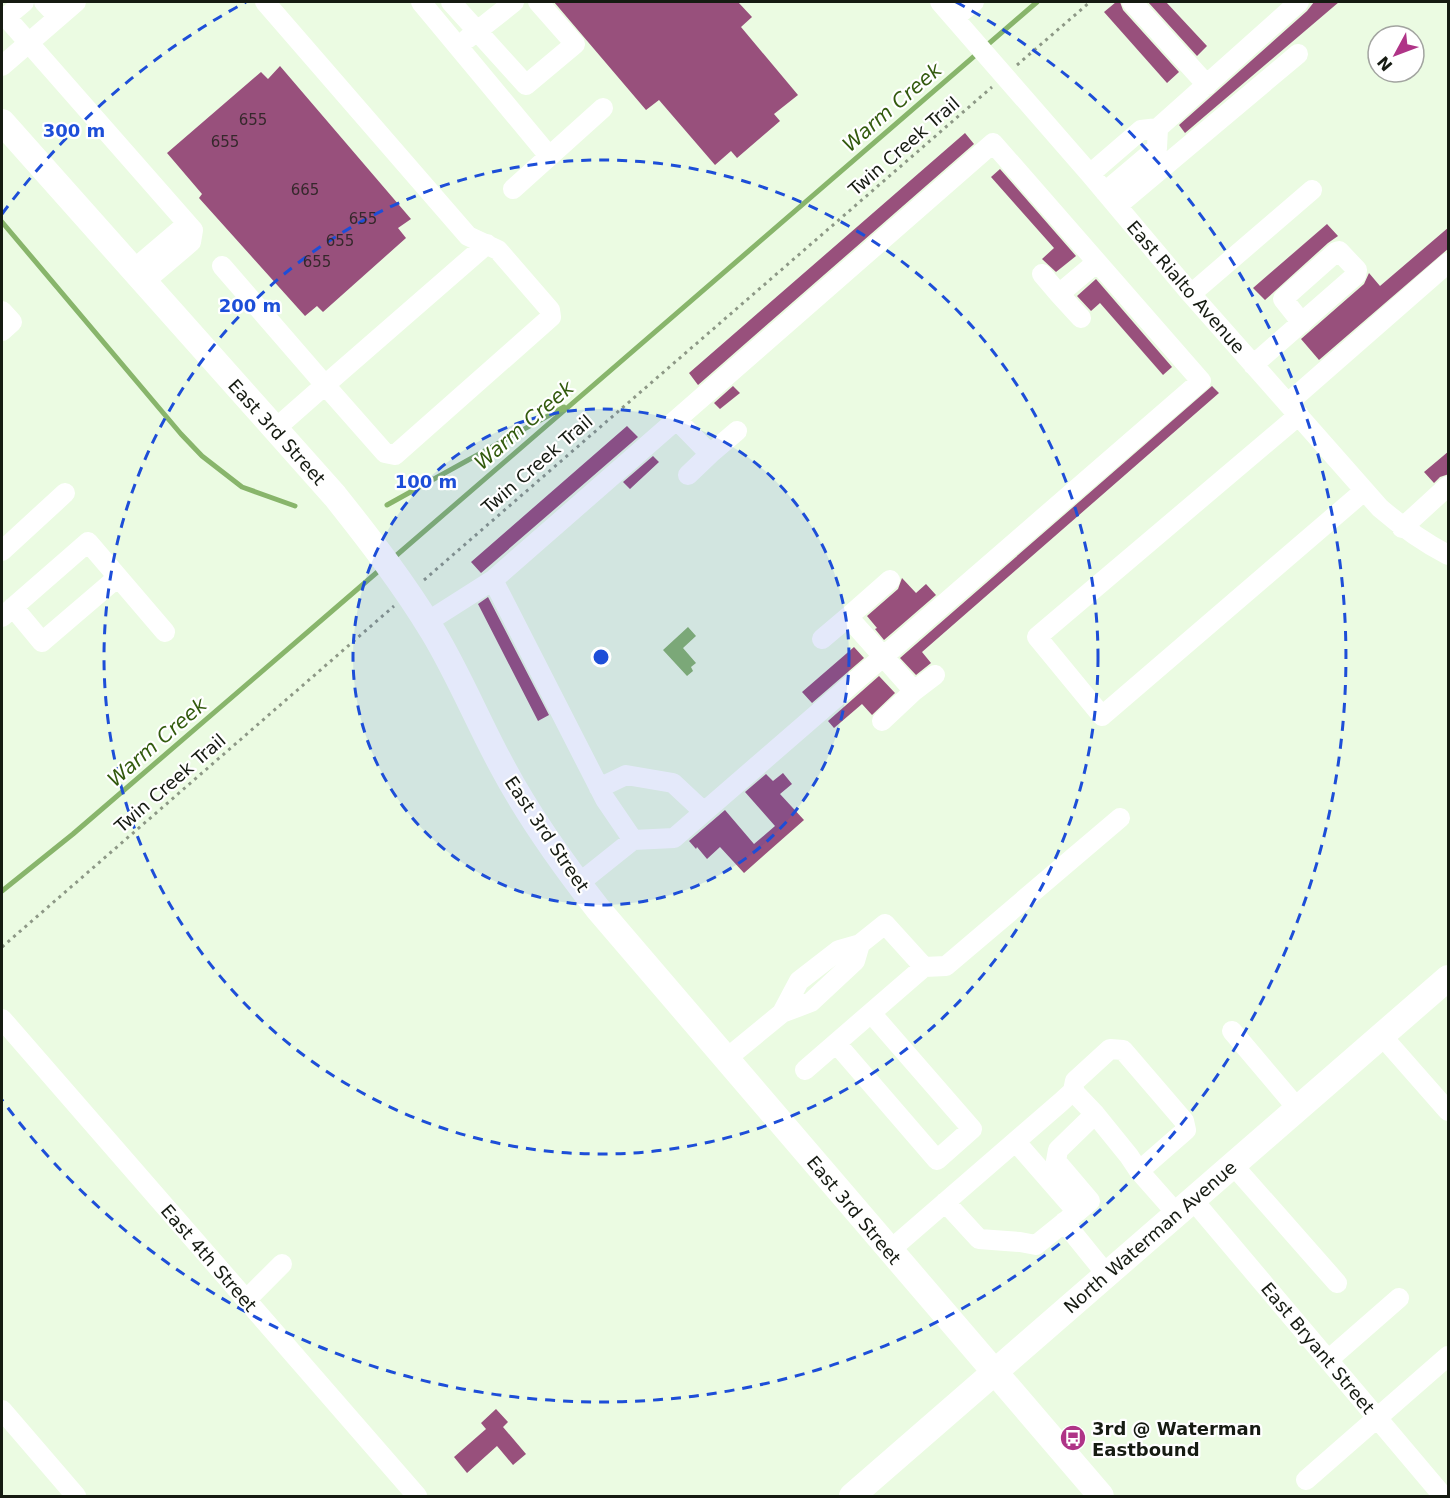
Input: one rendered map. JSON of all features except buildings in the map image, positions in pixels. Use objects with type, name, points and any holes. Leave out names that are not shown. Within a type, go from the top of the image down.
[{"type":"main road","name":"East 3rd Street","points":[[2,122],[335,496],[371,542],[427,622],[530,816],[578,884],[1101,1497]]},
{"type":"main road","name":"North Waterman Avenue","points":[[852,1497],[993,1372],[1449,978]]},
{"type":"street","points":[[24,2],[6,17],[194,230],[191,242],[138,276]]},
{"type":"street","points":[[44,2],[58,17]]},
{"type":"street","points":[[2,66],[76,2]]},
{"type":"street","points":[[222,266],[385,453],[395,455],[551,317],[550,310],[498,249],[468,236],[265,2]]},
{"type":"street","points":[[421,2],[549,156]]},
{"type":"street","points":[[451,2],[526,85],[575,44],[538,2]]},
{"type":"street","points":[[457,46],[514,2]]},
{"type":"street","name":"East Rialto Avenue","points":[[940,2],[1364,492],[1402,528],[1424,543],[1449,555]]},
{"type":"street","points":[[959,24],[974,2]]},
{"type":"street","points":[[1132,2],[1207,85]]},
{"type":"street","points":[[1090,174],[1142,130],[1158,128],[1299,2]]},
{"type":"street","points":[[1111,199],[1161,171],[1185,148],[1298,54]]},
{"type":"street","points":[[513,189],[603,108]]},
{"type":"street","points":[[1111,199],[1157,148],[1158,128]]},
{"type":"street","points":[[427,622],[493,580],[993,143],[1201,381],[674,838],[633,840],[578,884]]},
{"type":"street","points":[[1191,294],[1312,190]]},
{"type":"street","points":[[275,429],[487,244]]},
{"type":"street","points":[[1059,294],[1097,262]]},
{"type":"street","points":[[1364,492],[1102,716],[1036,638],[1293,409],[1449,264]]},
{"type":"street","points":[[1042,274],[1081,318]]},
{"type":"street","points":[[2,310],[12,322],[2,331]]},
{"type":"street","points":[[1253,365],[1302,323]]},
{"type":"street","points":[[677,420],[710,454]]},
{"type":"street","points":[[688,475],[737,431]]},
{"type":"street","points":[[1402,528],[1449,486]]},
{"type":"street","points":[[2,551],[64,494]]},
{"type":"street","points":[[118,577],[42,642],[7,612],[88,542],[118,577],[165,632]]},
{"type":"street","points":[[822,639],[890,579]]},
{"type":"street","points":[[493,580],[599,788],[633,840]]},
{"type":"street","points":[[848,616],[914,691]]},
{"type":"street","points":[[882,721],[935,675]]},
{"type":"street","points":[[599,788],[626,775],[673,783],[704,812]]},
{"type":"street","points":[[805,1070],[924,967],[946,966],[1120,818]]},
{"type":"street","points":[[726,1059],[782,1013],[799,981],[839,950],[860,944],[885,924],[924,967]]},
{"type":"street","points":[[836,1043],[937,1160],[972,1129],[871,1013]]},
{"type":"street","name":"East 4th Street","points":[[2,1019],[417,1497]]},
{"type":"street","points":[[1232,1031],[1298,1109]]},
{"type":"street","points":[[1382,1036],[1449,1111]]},
{"type":"street","points":[[889,1251],[1072,1091],[1075,1081],[1110,1049],[1123,1050],[1184,1121],[1186,1130],[1139,1171]]},
{"type":"street","name":"East Bryant Street","points":[[1072,1091],[1095,1114],[1139,1171],[1185,1207],[1328,1360],[1443,1497]]},
{"type":"street","points":[[945,1202],[980,1239],[1036,1245],[1090,1201],[1056,1161],[1058,1150],[1095,1114]]},
{"type":"street","points":[[1016,1142],[1071,1217],[1107,1275]]},
{"type":"street","points":[[1233,1165],[1337,1283]]},
{"type":"street","points":[[246,1300],[282,1264]]},
{"type":"street","points":[[1328,1360],[1399,1298]]},
{"type":"street","points":[[1306,1480],[1449,1356]]},
{"type":"street","points":[[2,1410],[76,1497]]},
{"type":"path","name":"Twin Creek Trail","points":[[2,948],[405,589],[1003,73],[1090,2]]},
{"type":"shaded area","points":[[688,627],[696,636],[683,648],[696,663],[691,667],[693,671],[687,676],[663,650]]},
{"type":"waterway","name":"Warm Creek","points":[[391,560],[1037,2]]},
{"type":"waterway","points":[[2,222],[202,456],[242,487],[295,506]]},
{"type":"waterway","points":[[387,505],[564,407]]},
{"type":"waterway","name":"Warm Creek","points":[[2,891],[73,834],[382,568]]},
{"type":"place","name":"3rd @ Waterman Eastbound","points":[[1073,1438]]}]
